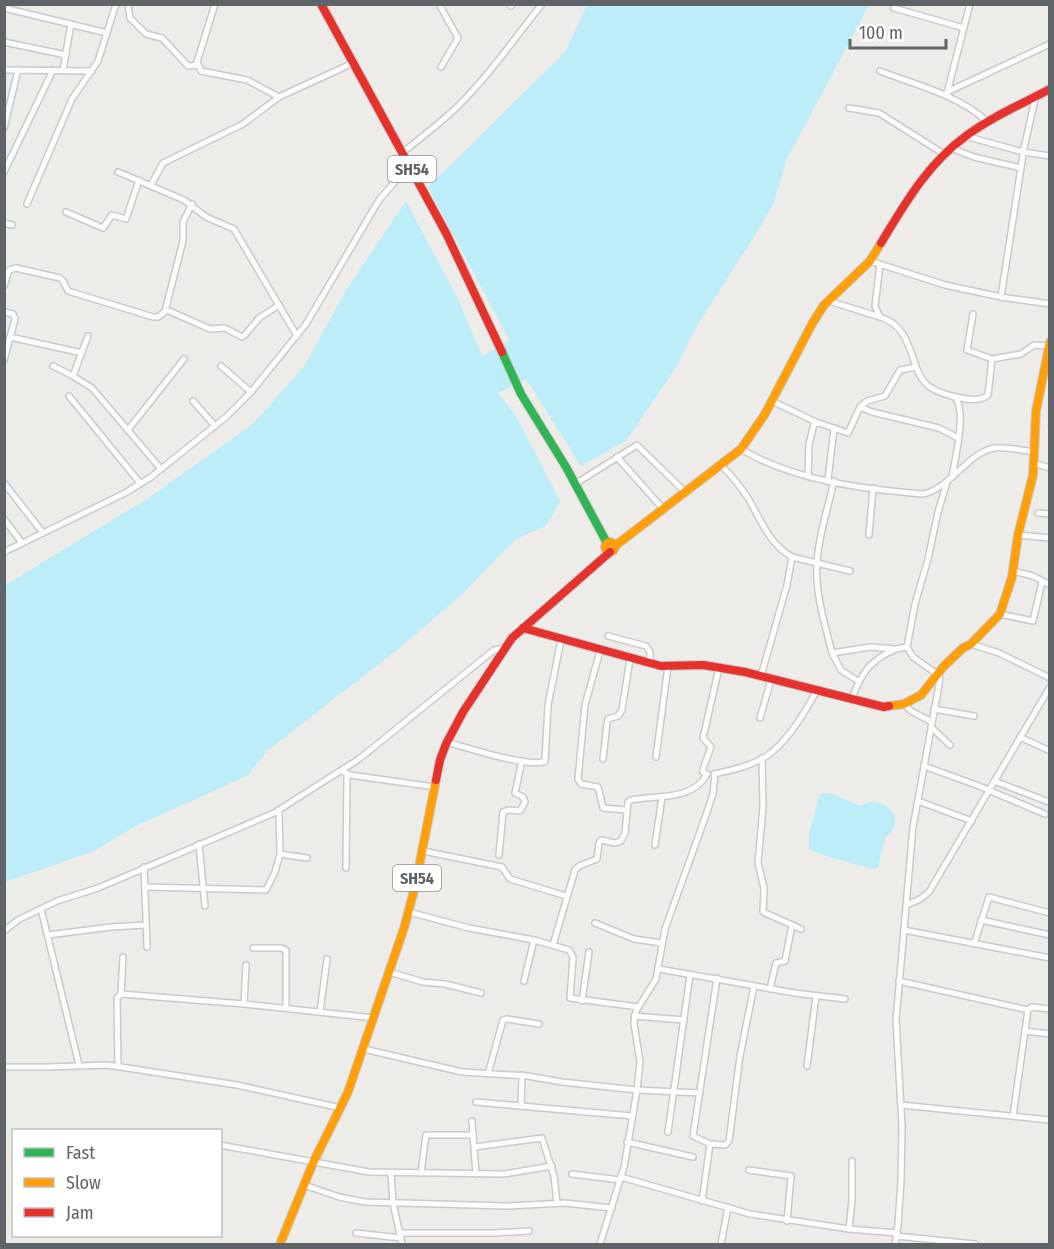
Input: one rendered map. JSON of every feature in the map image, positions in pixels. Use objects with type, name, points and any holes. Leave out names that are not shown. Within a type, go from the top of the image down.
[{"type":"street","points":[[27,204],[72,99],[98,61],[116,4]]},
{"type":"street","points":[[128,4],[130,18],[146,34],[162,38],[188,66],[198,65]]},
{"type":"street","points":[[215,4],[199,55],[200,69],[204,72],[256,84],[279,97]]},
{"type":"street","points":[[439,4],[458,38],[441,67]]},
{"type":"street","points":[[403,152],[458,106],[492,68],[542,4]]},
{"type":"street","points":[[947,94],[970,4]]},
{"type":"street","name":"SH54","points":[[322,5],[446,233],[521,394],[575,484],[607,543],[606,549],[613,549]]},
{"type":"street","points":[[4,8],[107,33]]},
{"type":"street","points":[[894,8],[964,28]]},
{"type":"street","points":[[63,70],[71,24]]},
{"type":"street","points":[[4,42],[66,55]]},
{"type":"street","points":[[947,94],[1050,44]]},
{"type":"street","points":[[151,185],[163,163],[243,124],[279,97],[353,63]]},
{"type":"street","points":[[4,70],[92,71]]},
{"type":"street","points":[[4,128],[18,70]]},
{"type":"street","points":[[4,172],[53,70]]},
{"type":"street","points":[[880,71],[947,94],[979,114],[987,122]]},
{"type":"street","points":[[613,549],[741,449],[772,401],[812,324],[829,301],[870,261],[911,194],[947,151],[987,122],[1050,89]]},
{"type":"street","points":[[1001,297],[1023,152],[1036,95]]},
{"type":"street","points":[[849,108],[879,112],[947,151],[1021,168]]},
{"type":"street","points":[[965,136],[1023,152],[1050,156]]},
{"type":"street","points":[[4,552],[91,511],[140,483],[215,426],[251,392],[297,336],[379,201],[398,178],[412,168]]},
{"type":"street","points":[[118,172],[192,204],[206,217],[234,229],[297,336]]},
{"type":"street","points":[[66,212],[103,228],[112,215],[126,219],[139,180]]},
{"type":"street","points":[[5,282],[9,270],[16,268],[60,278],[68,291],[158,317],[165,310],[183,241],[183,222],[192,204]]},
{"type":"street","points":[[4,223],[12,225]]},
{"type":"street","points":[[870,261],[945,285],[1001,297],[1050,304]]},
{"type":"street","points":[[880,264],[875,306],[880,317]]},
{"type":"street","points":[[829,301],[888,319],[905,338],[912,351],[916,367],[928,387],[955,397],[966,400],[986,398],[992,359]]},
{"type":"street","points":[[165,310],[208,328],[223,327],[243,337],[259,318],[279,305]]},
{"type":"street","points":[[4,312],[13,314],[15,317],[4,360]]},
{"type":"street","points":[[523,628],[630,659],[668,666],[704,665],[761,676],[884,707],[904,704],[921,695],[939,672],[1000,614],[1008,597],[1018,535],[1033,475],[1036,411],[1046,377],[1049,344],[1034,345],[1022,354],[992,359],[967,350],[973,314]]},
{"type":"street","points":[[73,376],[88,336]]},
{"type":"street","points":[[10,337],[82,352]]},
{"type":"street","points":[[128,430],[184,359]]},
{"type":"street","points":[[53,366],[92,388],[161,469]]},
{"type":"street","points":[[221,366],[251,392]]},
{"type":"street","points":[[772,401],[818,423],[848,433],[860,407],[865,402],[885,396],[900,370],[916,367]]},
{"type":"street","points":[[69,396],[140,483]]},
{"type":"street","points":[[939,672],[913,657],[907,647],[915,604],[938,512],[950,479],[958,438],[960,416],[958,401],[955,397]]},
{"type":"street","points":[[193,401],[215,426]]},
{"type":"street","points":[[860,407],[939,428],[958,438]]},
{"type":"street","points":[[808,476],[811,432],[814,424],[818,423]]},
{"type":"street","points":[[834,428],[831,481],[817,562],[817,590],[832,652],[842,670],[858,681]]},
{"type":"street","points":[[575,484],[637,445],[686,493]]},
{"type":"street","points":[[741,449],[767,462],[808,476],[873,488],[923,494],[931,493],[986,451],[994,448],[1034,452]]},
{"type":"street","points":[[617,457],[664,510]]},
{"type":"street","points":[[1033,463],[1050,468]]},
{"type":"street","points":[[721,465],[747,496],[769,537],[780,549],[792,557],[850,572]]},
{"type":"street","points":[[4,483],[43,533]]},
{"type":"street","points":[[869,536],[873,488]]},
{"type":"street","points":[[1038,513],[1050,514]]},
{"type":"street","points":[[4,519],[22,543]]},
{"type":"street","points":[[1018,535],[1050,538]]},
{"type":"street","name":"SH54","points":[[280,1245],[313,1163],[341,1107],[364,1049],[408,912],[423,851],[440,760],[447,742],[463,712],[505,648],[523,628],[613,549]]},
{"type":"street","points":[[761,676],[787,585],[792,557]]},
{"type":"street","points":[[1013,571],[1029,574],[1050,585]]},
{"type":"street","points":[[1000,614],[1033,621],[1042,582]]},
{"type":"street","points":[[608,636],[646,646],[650,652],[650,663]]},
{"type":"street","points":[[447,742],[542,764],[548,705],[561,640]]},
{"type":"street","points":[[971,644],[999,653],[1050,678]]},
{"type":"street","points":[[832,652],[870,647],[896,649],[907,647]]},
{"type":"street","points":[[4,931],[18,920],[40,909],[279,810],[344,772],[494,650],[505,648]]},
{"type":"street","points":[[852,699],[858,681],[876,659],[896,649]]},
{"type":"street","points":[[600,651],[585,705],[578,779],[581,784],[598,787],[603,808],[627,810]]},
{"type":"street","points":[[603,759],[608,719],[618,716],[622,710],[630,659]]},
{"type":"street","points":[[656,757],[668,666]]},
{"type":"street","points":[[719,668],[703,738],[711,747],[703,769],[707,774],[715,774],[771,753],[789,733],[817,690]]},
{"type":"street","points":[[895,1245],[901,1181],[901,1105],[896,1020],[913,827],[939,685],[939,672]]},
{"type":"street","points":[[760,718],[771,680]]},
{"type":"street","points":[[907,905],[929,892],[1050,687]]},
{"type":"street","points":[[904,704],[932,724],[950,745]]},
{"type":"street","points":[[934,709],[974,716]]},
{"type":"street","points":[[1020,737],[1050,751]]},
{"type":"street","points":[[762,758],[763,807],[758,862],[764,888],[763,910],[766,914],[801,929]]},
{"type":"street","points":[[499,855],[503,812],[520,811],[525,802],[524,797],[515,793],[522,761]]},
{"type":"street","points":[[924,766],[989,790],[1044,814]]},
{"type":"street","points":[[344,772],[435,787]]},
{"type":"street","points":[[344,772],[346,868]]},
{"type":"street","points":[[553,945],[575,870],[597,859],[601,840],[615,843],[621,841],[625,833],[627,810],[631,800],[662,797],[695,789],[707,774]]},
{"type":"street","points":[[600,1245],[620,1179],[637,1090],[640,1062],[634,1016],[653,987],[671,912],[713,794],[715,774]]},
{"type":"street","points":[[994,781],[1049,802]]},
{"type":"street","points":[[655,844],[662,797]]},
{"type":"street","points":[[918,801],[972,821]]},
{"type":"street","points":[[146,887],[266,890],[275,872],[280,854],[279,810]]},
{"type":"street","points":[[200,844],[205,906]]},
{"type":"street","points":[[423,851],[502,867],[510,879],[566,896]]},
{"type":"street","points":[[280,854],[308,858]]},
{"type":"street","points":[[144,867],[147,947]]},
{"type":"street","points":[[974,944],[987,899],[990,897],[1050,913]]},
{"type":"street","points":[[40,909],[79,1065]]},
{"type":"street","points":[[408,912],[469,928],[553,945],[573,954],[569,996],[571,999],[638,1007]]},
{"type":"street","points":[[981,920],[1050,935]]},
{"type":"street","points":[[596,923],[634,939],[662,943]]},
{"type":"street","points":[[48,935],[146,925]]},
{"type":"street","points":[[770,988],[776,963],[784,961],[792,925]]},
{"type":"street","points":[[904,930],[1050,958]]},
{"type":"street","points":[[524,981],[534,940]]},
{"type":"street","points":[[253,948],[286,950],[286,1008]]},
{"type":"street","points":[[582,1001],[589,952]]},
{"type":"street","points":[[118,1066],[117,999],[121,994],[123,957]]},
{"type":"street","points":[[320,1012],[327,959]]},
{"type":"street","points":[[244,1004],[246,965]]},
{"type":"street","points":[[659,969],[845,999]]},
{"type":"street","points":[[389,972],[423,982],[445,984],[480,993]]},
{"type":"street","points":[[668,1132],[690,975]]},
{"type":"street","points":[[717,978],[693,1137],[710,1144],[725,1145],[729,1141],[740,1056],[754,986]]},
{"type":"street","points":[[899,981],[1028,1010]]},
{"type":"street","points":[[121,994],[374,1018]]},
{"type":"street","points":[[807,1066],[816,996]]},
{"type":"street","points":[[1013,1116],[1028,1010],[1032,1006],[1050,1010]]},
{"type":"street","points":[[634,1016],[684,1020]]},
{"type":"street","points":[[488,1074],[503,1020],[539,1024]]},
{"type":"street","points":[[1025,1031],[1050,1034]]},
{"type":"street","points":[[364,1049],[462,1072],[522,1075],[637,1090],[700,1093]]},
{"type":"street","points":[[4,1066],[118,1066],[248,1087],[341,1107]]},
{"type":"street","points":[[521,1106],[522,1075]]},
{"type":"street","points":[[476,1102],[632,1116]]},
{"type":"street","points":[[901,1105],[1050,1120]]},
{"type":"street","points":[[472,1121],[476,1174]]},
{"type":"street","points":[[421,1173],[426,1135],[473,1135]]},
{"type":"street","points":[[475,1147],[540,1137],[545,1141],[552,1166],[556,1182],[557,1203]]},
{"type":"street","points":[[627,1142],[693,1157]]},
{"type":"street","points":[[702,1201],[710,1144]]},
{"type":"street","points":[[222,1145],[351,1170],[391,1173],[510,1173],[552,1166]]},
{"type":"street","points":[[849,1229],[852,1161]]},
{"type":"street","points":[[749,1170],[791,1176],[787,1221]]},
{"type":"street","points":[[391,1173],[393,1203],[401,1238]]},
{"type":"street","points":[[572,1174],[620,1179],[750,1214],[787,1221],[975,1245]]},
{"type":"street","points":[[304,1185],[351,1200],[508,1206],[557,1203],[612,1208]]},
{"type":"street","points":[[721,1245],[728,1207]]},
{"type":"street","points":[[356,1233],[401,1238],[529,1231]]},
{"type":"water","points":[[587,5],[869,5],[786,161],[773,205],[696,327],[677,366],[626,441],[581,466],[526,379],[498,393],[516,416],[560,501],[546,526],[516,539],[459,597],[402,646],[267,751],[247,776],[136,826],[92,852],[5,882],[5,585],[147,499],[254,423],[305,365],[345,292],[406,201],[458,299],[482,356],[510,341],[428,187],[565,52]]},
{"type":"water","points":[[831,793],[861,806],[877,802],[891,810],[895,821],[890,835],[885,837],[878,868],[873,869],[809,849],[809,834],[820,794]]},
{"type":"traffic: fast","points":[[502,352],[521,394],[566,467],[607,543]]},
{"type":"traffic: slow","points":[[615,546],[741,449],[765,414],[824,305],[870,261],[881,243]]},
{"type":"traffic: slow","points":[[889,706],[904,704],[921,695],[944,666],[963,648],[971,644],[1000,614],[1012,577],[1018,535],[1033,475],[1036,411],[1050,342]]},
{"type":"traffic: slow","points":[[610,542],[614,543],[615,547],[614,551],[610,552],[606,551],[605,547],[606,543],[610,542]]},
{"type":"traffic: slow","points":[[280,1244],[313,1163],[348,1092],[404,928],[415,887],[436,780]]},
{"type":"traffic: jam","points":[[321,4],[446,233],[502,352]]},
{"type":"traffic: jam","points":[[881,243],[918,185],[952,147],[986,123],[1050,89]]},
{"type":"traffic: jam","points":[[436,780],[446,744],[463,712],[512,638],[610,552]]},
{"type":"traffic: jam","points":[[523,628],[661,666],[703,665],[745,672],[884,707],[889,706]]}]
